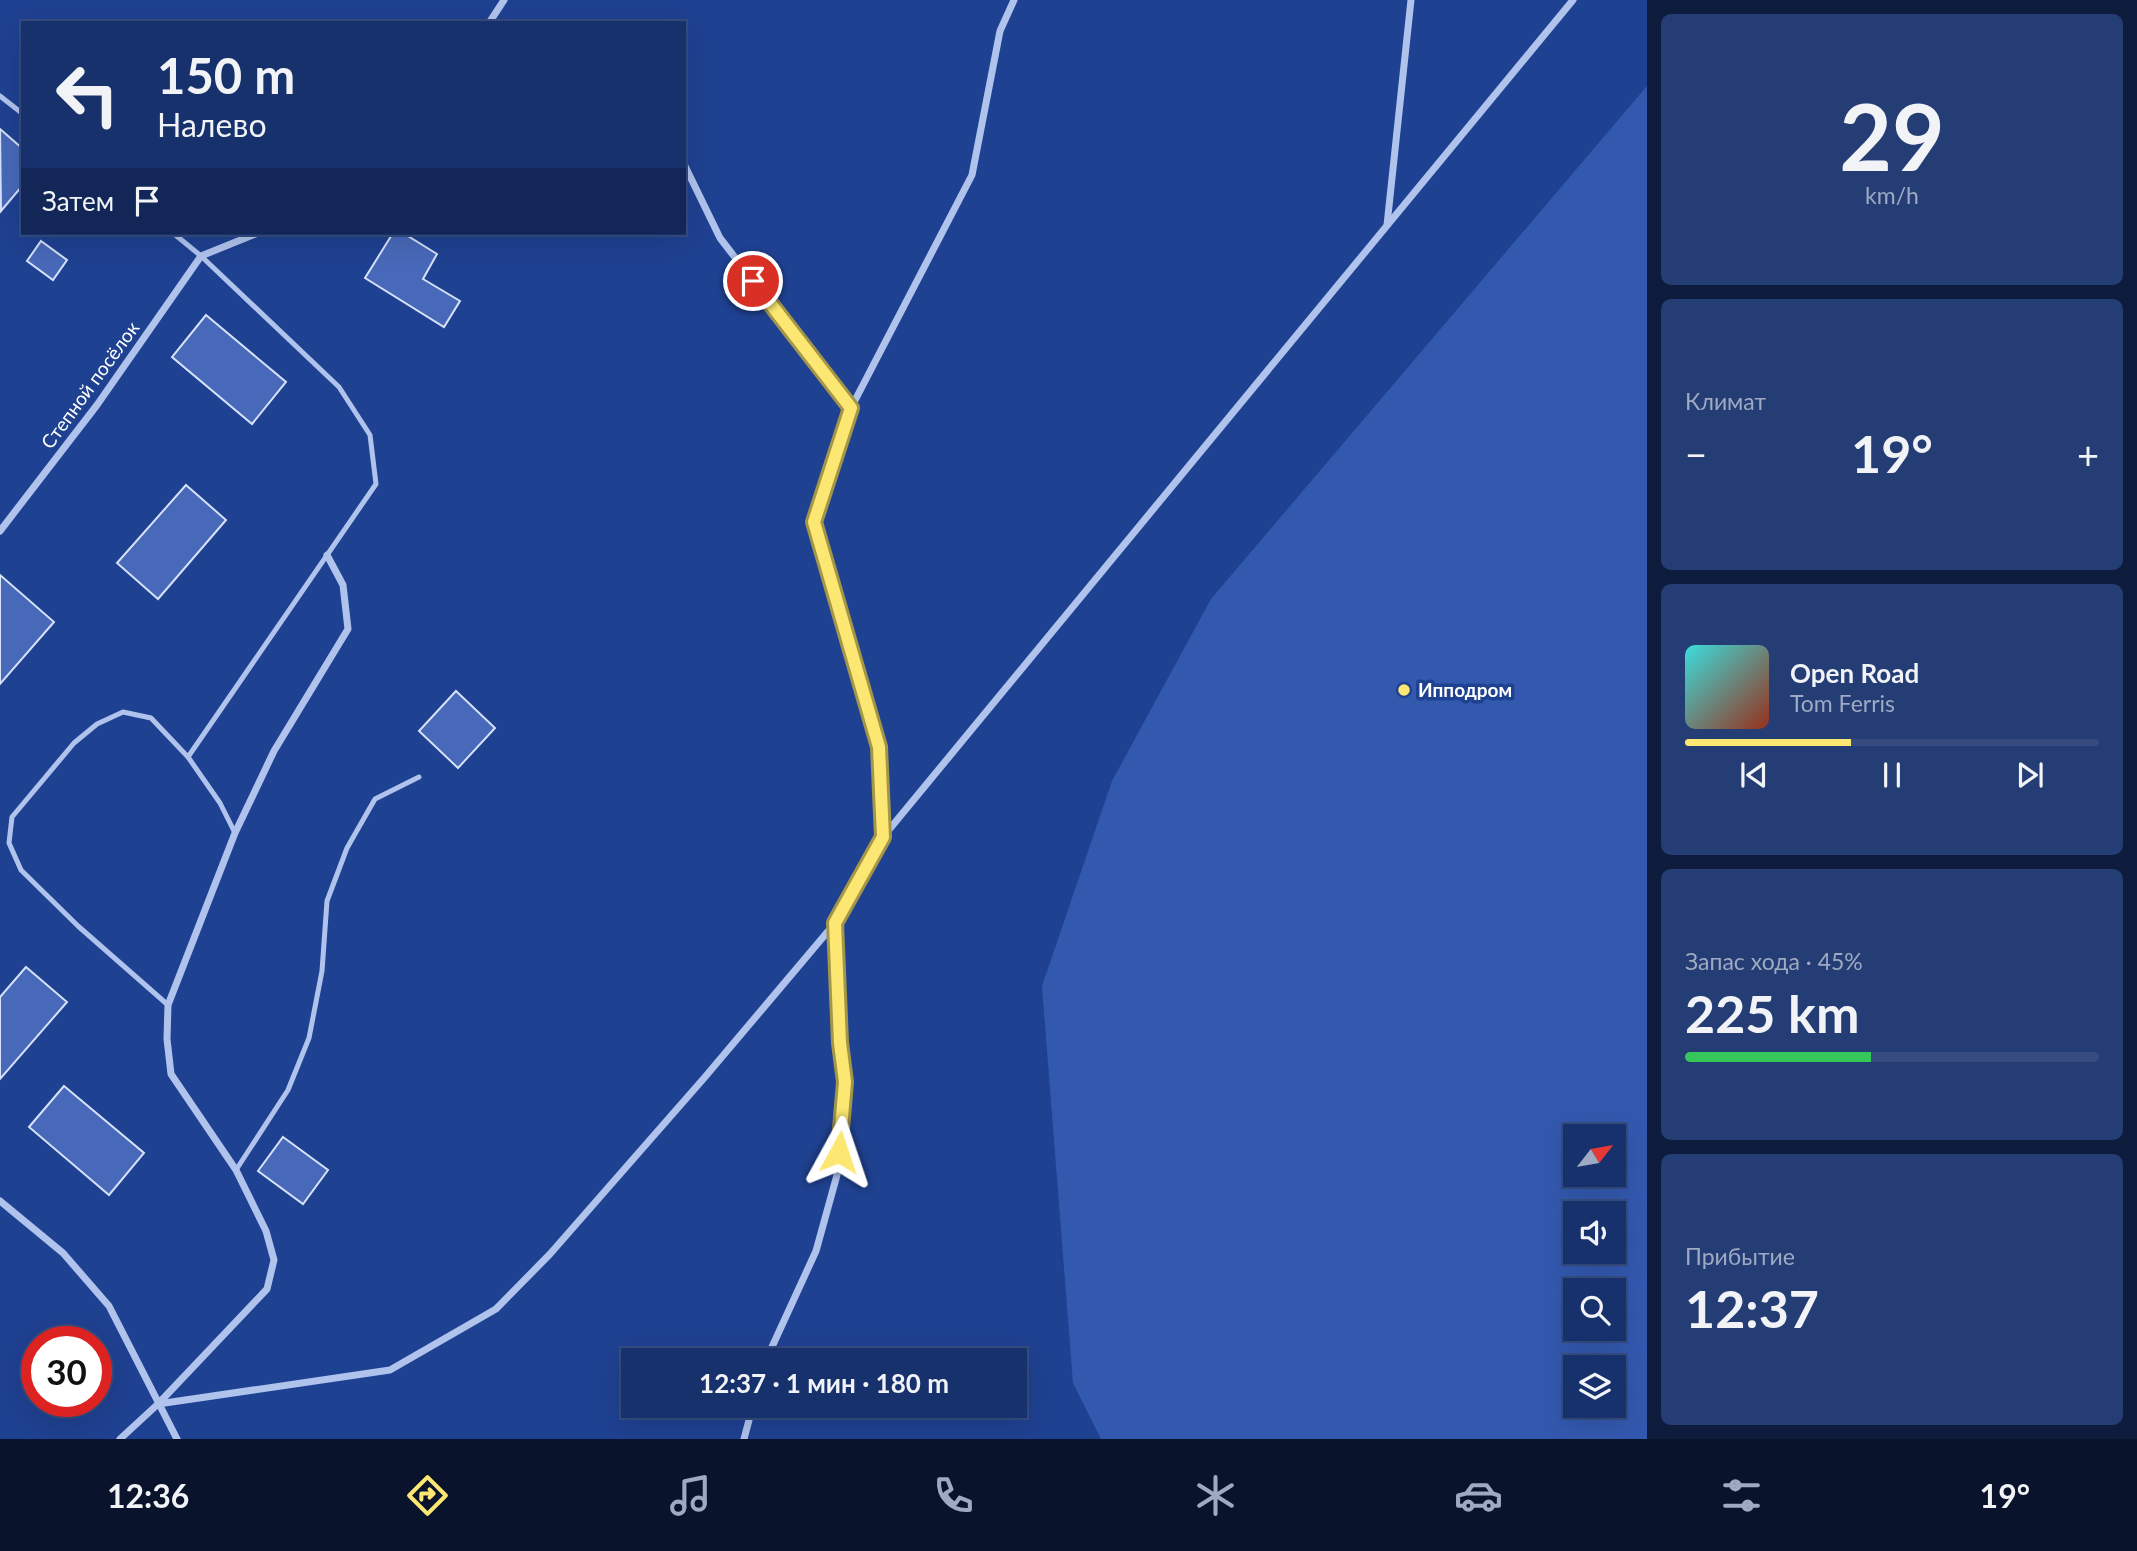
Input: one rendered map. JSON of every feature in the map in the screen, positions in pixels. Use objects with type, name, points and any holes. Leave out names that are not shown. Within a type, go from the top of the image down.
[{"type":"street","points":[[490,21],[505,0]]},
{"type":"street","points":[[883,837],[879,747],[814,522],[851,408],[972,175],[1000,32],[1014,0]]},
{"type":"street","points":[[1387,226],[1410,0]]},
{"type":"street","points":[[159,1404],[390,1370],[496,1309],[550,1254],[696,1088],[835,923],[883,837],[1573,0]]},
{"type":"street","points":[[686,168],[720,238],[851,408]]},
{"type":"street","points":[[201,256],[253,235]]},
{"type":"street","name":"Степной посёлок","points":[[0,531],[97,405],[201,256]]},
{"type":"street","points":[[120,1439],[159,1404],[267,1289],[274,1260],[266,1231],[236,1170],[171,1074],[167,1039],[168,1005],[235,833],[274,751],[348,629],[342,585],[327,555]]},
{"type":"street","points":[[772,1348],[816,1251],[837,1175],[845,1082],[840,1043],[835,923]]},
{"type":"street","points":[[0,1201],[63,1253],[109,1306],[177,1439]]},
{"type":"street","points":[[744,1439],[750,1418]]},
{"type":"lane","points":[[0,96],[21,112]]},
{"type":"lane","points":[[175,235],[201,256],[338,387],[370,435],[376,484],[188,757]]},
{"type":"lane","points":[[168,1005],[78,926],[20,870],[9,843],[12,817],[74,743],[97,724],[123,712],[151,718],[188,757],[220,803],[235,833]]},
{"type":"lane","points":[[236,1170],[288,1090],[309,1038],[322,971],[327,901],[348,848],[375,799],[419,777]]},
{"type":"shaded area","name":"Ипподром","points":[[1647,86],[1647,1439],[1101,1439],[1073,1383],[1042,986],[1112,781],[1211,599]]},
{"type":"building","points":[[0,129],[21,147],[21,187],[1,211]]},
{"type":"building","points":[[392,235],[406,235],[437,254],[423,279],[460,301],[444,327],[365,278]]},
{"type":"building","points":[[41,241],[67,260],[53,280],[27,261]]},
{"type":"building","points":[[206,315],[286,382],[252,424],[172,357]]},
{"type":"building","points":[[186,485],[226,520],[158,599],[117,563]]},
{"type":"building","points":[[0,575],[54,622],[0,684]]},
{"type":"building","points":[[456,691],[495,728],[458,768],[419,731]]},
{"type":"building","points":[[26,967],[67,1002],[0,1079],[0,997]]},
{"type":"building","points":[[64,1086],[144,1153],[109,1195],[29,1127]]},
{"type":"building","points":[[283,1137],[328,1170],[303,1204],[258,1171]]},
{"type":"place","name":"Ипподром","points":[[1404,690]]},
{"type":"route","points":[[753,281],[851,408],[814,522],[879,747],[883,837],[835,923],[840,1043],[845,1082],[839,1152]]}]
